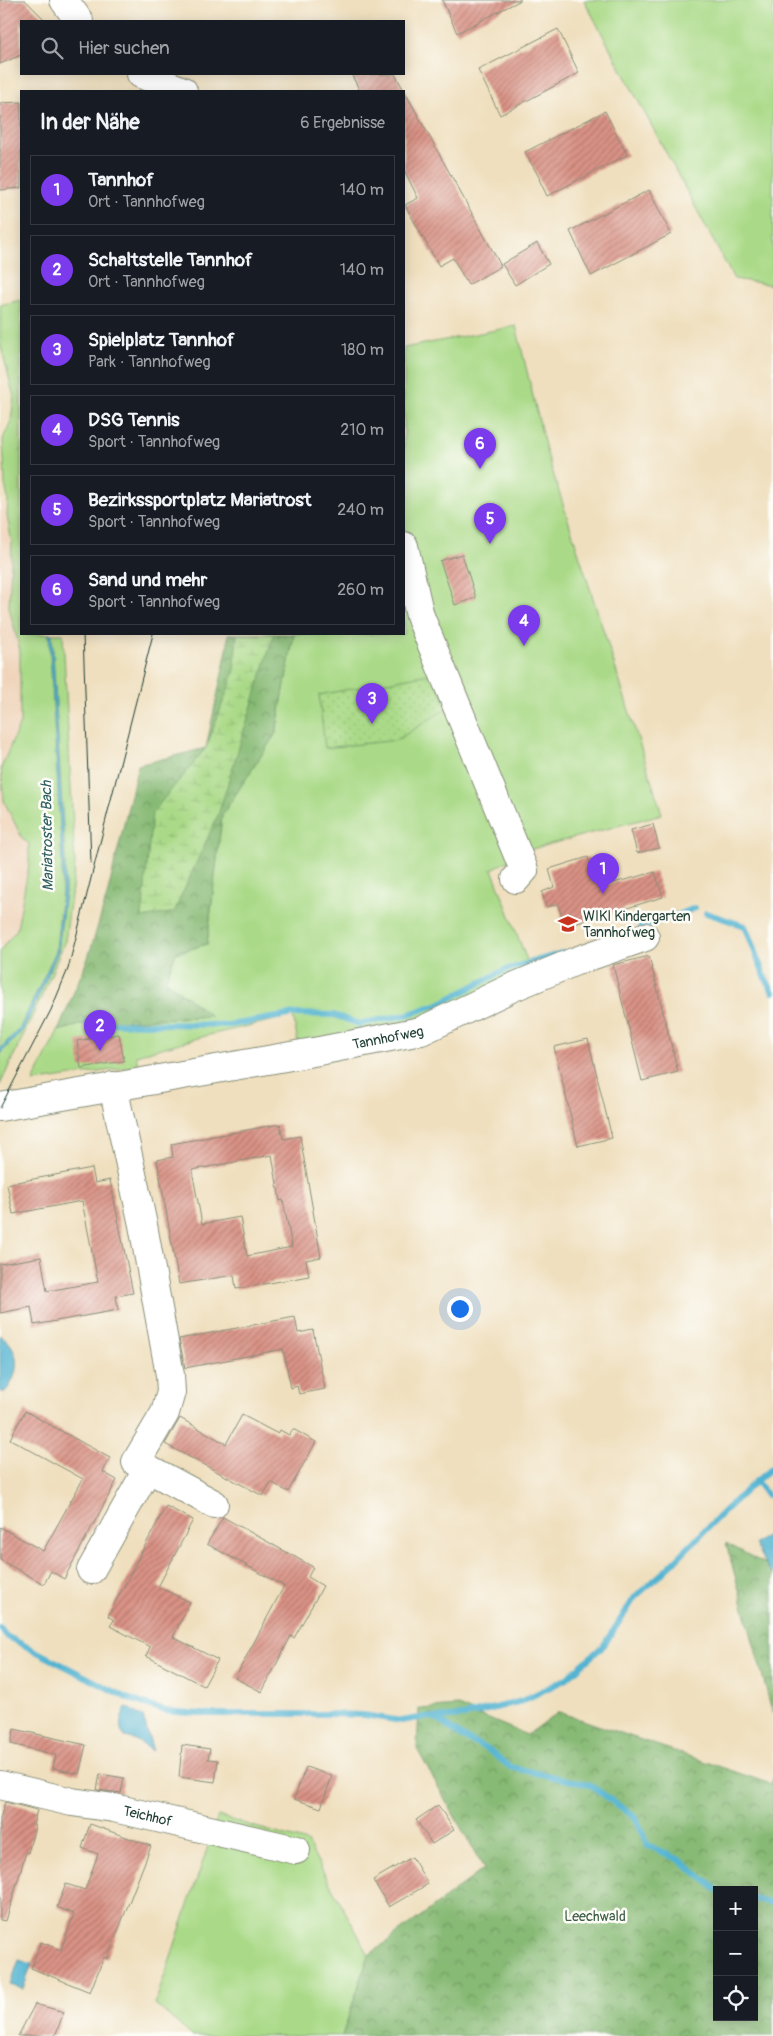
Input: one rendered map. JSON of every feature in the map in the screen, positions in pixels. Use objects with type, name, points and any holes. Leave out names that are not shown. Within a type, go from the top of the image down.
[{"type":"street","points":[[64,0],[78,20]]},
{"type":"street","points":[[143,75],[181,90]]},
{"type":"street","points":[[405,550],[420,616],[524,870],[516,879]]},
{"type":"street","name":"Tannhofweg","points":[[0,1107],[81,1094],[114,1086],[319,1051],[421,1031],[511,988],[645,937]]},
{"type":"street","points":[[92,1570],[165,1413],[171,1392],[170,1375],[143,1225],[114,1086]]},
{"type":"street","points":[[143,1460],[214,1504]]},
{"type":"street","name":"Teichhof","points":[[0,1785],[72,1802],[114,1808],[296,1850]]},
{"type":"shaded area","points":[[0,503],[20,508],[20,635],[29,864],[17,930],[0,951]]},
{"type":"green space","points":[[584,0],[773,0],[773,285],[734,279]]},
{"type":"green space","points":[[20,300],[20,635],[63,635],[75,865],[65,941],[41,998],[0,1085],[0,951],[17,929],[29,864],[29,844],[22,838],[4,801],[1,768],[20,723],[20,650],[9,607],[12,543],[7,516],[8,499],[5,484],[3,439],[11,421],[14,397],[0,343],[0,305]]},
{"type":"green space","points":[[516,326],[547,454],[662,814],[532,849],[492,869],[530,968],[417,1020],[298,1043],[293,1016],[213,1034],[136,1055],[138,1066],[33,1082],[58,1031],[87,1023],[210,1016],[165,980],[176,953],[207,944],[222,815],[276,733],[294,635],[405,635],[405,348]]},
{"type":"green space","points":[[228,635],[294,635],[276,733],[222,815],[207,944],[176,953],[165,980],[211,1016],[87,1023],[58,1031],[88,958],[107,896],[138,765],[206,748],[228,645]]},
{"type":"green space","points":[[237,635],[274,635],[218,815],[174,912],[142,918],[152,813],[206,748],[234,673]]},
{"type":"green space","points":[[434,673],[447,708],[397,740],[325,748],[319,695]]},
{"type":"green space","points":[[726,1543],[765,1564],[773,1575],[773,1714]]},
{"type":"green space","name":"Leechwald","points":[[458,1706],[527,1735],[559,1712],[771,1784],[773,1778],[773,2036],[342,2036],[369,1955],[484,1869],[417,1749],[419,1709]]},
{"type":"green space","points":[[218,1816],[307,1842],[369,1955],[342,2036],[192,2036],[155,2004]]},
{"type":"water","name":"Mariatroster Bach","points":[[49,635],[52,635],[65,862],[65,893],[58,952],[24,1029],[0,1054],[0,1049],[20,1028],[56,951],[62,892],[62,862]]},
{"type":"water","points":[[0,1335],[12,1347],[16,1362],[14,1378],[5,1392],[0,1392]]},
{"type":"water","points":[[773,1530],[773,1575],[755,1544]]},
{"type":"water","points":[[126,1707],[143,1717],[153,1751],[134,1739],[125,1737],[121,1729],[121,1722]]},
{"type":"water","points":[[19,1960],[32,1964],[23,1989],[10,1985]]},
{"type":"building","points":[[0,0],[25,0],[45,20],[20,20],[20,55],[0,64]]},
{"type":"building","points":[[442,0],[521,0],[457,33]]},
{"type":"building","points":[[558,29],[579,73],[500,115],[478,70]]},
{"type":"building","points":[[352,75],[396,75],[404,90],[359,90]]},
{"type":"building","points":[[405,92],[501,266],[468,285],[453,258],[439,266],[405,205],[418,198],[405,172]]},
{"type":"building","points":[[20,102],[20,188],[0,190],[0,103]]},
{"type":"building","points":[[605,111],[627,155],[547,196],[525,152]]},
{"type":"building","points":[[649,190],[671,234],[591,276],[570,231]]},
{"type":"building","points":[[537,243],[549,264],[515,285],[502,264]]},
{"type":"building","points":[[462,554],[476,598],[455,605],[440,561]]},
{"type":"building","points":[[653,824],[659,848],[637,853],[631,830]]},
{"type":"building","points":[[588,857],[595,879],[603,876],[606,885],[655,872],[663,897],[565,927],[558,904],[546,907],[542,892],[554,887],[549,869]]},
{"type":"building","points":[[649,956],[678,1072],[642,1081],[613,965]]},
{"type":"building","points":[[119,1034],[124,1061],[81,1068],[77,1041]]},
{"type":"building","points":[[588,1039],[612,1138],[578,1146],[554,1047]]},
{"type":"building","points":[[280,1124],[283,1139],[300,1136],[321,1257],[306,1260],[309,1276],[236,1289],[234,1275],[179,1284],[157,1160],[173,1157],[171,1144]],"holes":[[[272,1155],[280,1201],[283,1200],[292,1247],[247,1256],[240,1217],[202,1224],[192,1170]]]},
{"type":"building","points":[[92,1168],[95,1183],[110,1180],[133,1293],[116,1296],[118,1310],[34,1325],[31,1307],[0,1313],[0,1264],[41,1257],[47,1291],[98,1282],[82,1201],[13,1214],[7,1184]]},
{"type":"building","points":[[295,1317],[298,1333],[313,1330],[325,1389],[299,1394],[297,1386],[291,1388],[283,1349],[185,1368],[179,1339]]},
{"type":"building","points":[[25,1411],[110,1458],[103,1472],[117,1480],[64,1579],[51,1571],[44,1584],[0,1560],[0,1527],[43,1551],[83,1479],[10,1439]]},
{"type":"building","points":[[242,1415],[278,1434],[280,1430],[289,1435],[293,1429],[316,1442],[288,1492],[271,1482],[263,1496],[165,1444],[180,1418],[226,1444]]},
{"type":"building","points":[[166,1506],[193,1520],[158,1587],[190,1602],[173,1637],[218,1660],[204,1686],[146,1656],[150,1647],[110,1626],[114,1620],[108,1616]]},
{"type":"building","points":[[223,1517],[313,1567],[308,1577],[323,1586],[294,1638],[291,1636],[262,1692],[235,1678],[284,1586],[207,1544]]},
{"type":"building","points":[[14,1729],[86,1745],[79,1774],[53,1768],[56,1755],[11,1744]]},
{"type":"building","points":[[182,1745],[210,1749],[208,1759],[218,1760],[215,1782],[179,1777]]},
{"type":"building","points":[[306,1767],[332,1776],[321,1808],[294,1799]]},
{"type":"building","points":[[100,1774],[124,1778],[121,1793],[97,1790]]},
{"type":"building","points":[[5,1802],[37,1810],[28,1853],[26,1852],[6,1921],[0,1920],[0,1819]]},
{"type":"building","points":[[438,1805],[454,1830],[432,1844],[416,1820]]},
{"type":"building","points":[[90,1824],[151,1846],[107,1959],[104,1957],[90,1992],[31,1968],[41,1942],[61,1950],[74,1914],[57,1907],[66,1884],[85,1890],[98,1854],[82,1848]]},
{"type":"building","points":[[412,1857],[428,1884],[389,1907],[373,1880]]},
{"type":"building","points":[[35,2004],[64,2012],[55,2036],[18,2036]]},
{"type":"waterway","points":[[640,926],[670,918],[695,908]]},
{"type":"waterway","points":[[706,913],[745,926],[761,968],[773,992]]},
{"type":"waterway","points":[[87,1023],[229,1025],[295,1014],[334,1015],[359,1024],[406,1015],[441,1003],[505,970],[562,953]]},
{"type":"waterway","points":[[756,1481],[773,1467]]},
{"type":"waterway","points":[[436,1718],[464,1716],[522,1701],[566,1679],[604,1645],[635,1597],[667,1569],[756,1481],[767,1495]]},
{"type":"waterway","points":[[0,1628],[6,1636],[127,1698],[165,1711],[201,1714],[363,1715],[402,1721],[425,1717],[436,1718],[462,1737],[487,1749],[510,1767],[590,1785],[636,1818],[647,1845],[680,1860],[713,1887]]},
{"type":"waterway","points":[[758,1900],[773,1903]]},
{"type":"tram line","points":[[83,635],[91,863]]},
{"type":"tram line","points":[[0,1108],[51,1010],[68,969],[153,635]]},
{"type":"place","name":"Sand und mehr","points":[[480,469]]},
{"type":"place","name":"Bezirkssportplatz Mariatrost","points":[[490,544]]},
{"type":"place","name":"DSG Tennis","points":[[524,646]]},
{"type":"place","name":"Spielplatz Tannhof","points":[[372,724]]},
{"type":"place","name":"Tannhof","points":[[603,894]]},
{"type":"place","name":"WIKI Kindergarten Tannhofweg","points":[[568,924]]},
{"type":"place","name":"Schaltstelle Tannhof","points":[[100,1051]]}]
